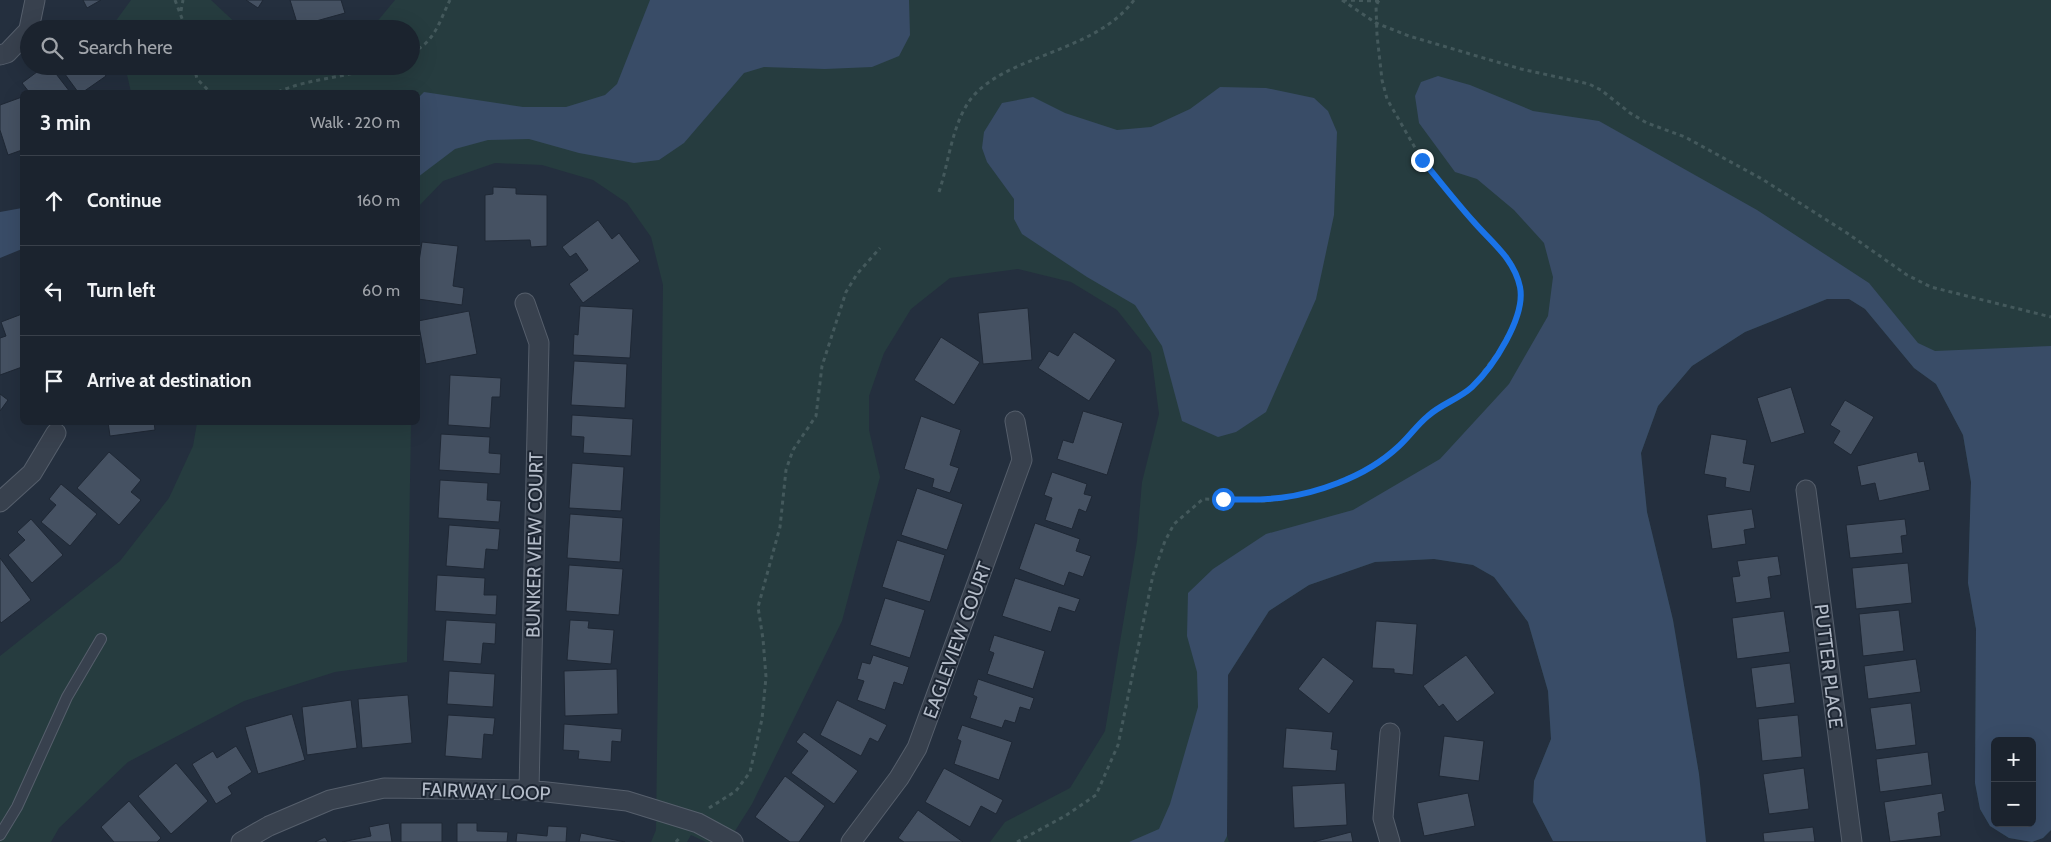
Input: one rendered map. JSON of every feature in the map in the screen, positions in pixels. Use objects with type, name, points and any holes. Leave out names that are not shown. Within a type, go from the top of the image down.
[{"type":"street","points":[[31,20],[35,0]]},
{"type":"street","points":[[0,55],[6,53],[20,38]]},
{"type":"street","name":"BUNKER VIEW COURT","points":[[524,303],[539,343],[529,790]]},
{"type":"street","name":"EAGLEVIEW COURT","points":[[850,842],[899,778],[917,748],[1022,460],[1015,421]]},
{"type":"street","points":[[0,502],[32,473],[56,433]]},
{"type":"street","name":"PUTTER PLACE","points":[[1806,490],[1852,842]]},
{"type":"street","points":[[1390,733],[1383,818],[1390,842]]},
{"type":"street","name":"FAIRWAY LOOP","points":[[241,842],[269,826],[330,800],[384,788],[529,790],[627,801],[698,824],[733,842]]},
{"type":"lane","points":[[0,835],[17,807],[67,697],[101,639]]},
{"type":"path","points":[[175,0],[183,20]]},
{"type":"path","points":[[181,12],[183,0]]},
{"type":"path","points":[[420,48],[438,30],[450,0]]},
{"type":"path","points":[[940,192],[957,128],[965,107],[977,92],[1006,72],[1062,50],[1098,31],[1134,0]]},
{"type":"path","points":[[1017,842],[1065,816],[1096,794],[1108,770],[1118,745],[1153,575],[1165,541],[1174,524],[1203,499],[1265,501],[1283,499],[1318,490],[1361,472],[1398,448],[1428,415],[1472,387],[1499,351],[1514,323],[1520,306],[1521,290],[1517,275],[1503,252],[1452,197],[1415,150],[1384,91],[1376,23],[1376,6],[1379,1],[1342,0]]},
{"type":"path","points":[[1342,0],[1376,23],[1409,36],[1521,69],[1589,84],[1601,90],[1646,123],[1685,137],[1762,178],[1907,275],[1940,289],[2051,317]]},
{"type":"path","points":[[196,75],[197,79],[208,90]]},
{"type":"path","points":[[283,90],[349,75]]},
{"type":"path","points":[[709,808],[736,790],[750,772],[762,719],[766,677],[758,607],[780,527],[786,470],[793,450],[816,416],[822,366],[846,292],[857,274],[880,248]]},
{"type":"path","points":[[676,842],[681,836]]},
{"type":"green space","points":[[131,0],[211,0],[232,20],[116,20]]},
{"type":"green space","points":[[395,0],[2051,0],[2051,830],[2043,838],[2032,842],[2009,838],[1992,827],[2036,827],[2036,737],[1991,737],[1991,827],[1980,809],[1975,783],[1976,629],[1968,583],[1971,482],[1963,435],[1936,384],[1914,368],[1865,309],[1849,299],[1827,299],[1745,332],[1692,366],[1658,406],[1641,453],[1647,512],[1673,620],[1699,774],[1706,842],[1553,841],[1533,802],[1534,781],[1551,739],[1548,691],[1528,622],[1494,577],[1473,565],[1434,559],[1375,562],[1309,585],[1269,611],[1228,675],[1227,836],[1229,842],[990,842],[1005,822],[1070,788],[1105,731],[1137,541],[1142,482],[1159,414],[1151,353],[1117,310],[1071,282],[1018,269],[950,278],[911,309],[884,353],[869,396],[869,430],[880,477],[842,621],[752,804],[728,842],[706,842],[691,835],[687,842],[651,842],[656,830],[663,285],[651,237],[627,203],[593,180],[542,165],[495,163],[443,181],[420,205],[420,90],[131,90],[127,75],[420,75],[420,20],[378,20]]},
{"type":"green space","points":[[197,425],[411,425],[407,662],[335,672],[244,701],[128,762],[59,828],[51,842],[0,842],[0,656],[120,561],[169,498],[193,446]]},
{"type":"water","points":[[650,0],[909,0],[910,35],[899,56],[872,67],[825,69],[764,67],[744,73],[684,143],[659,160],[634,163],[579,153],[529,139],[488,140],[455,149],[420,175],[420,96],[424,92],[523,107],[566,107],[605,95],[617,84]]},
{"type":"water","points":[[1438,76],[1470,85],[1533,111],[1599,121],[1757,210],[1869,283],[1918,343],[1935,351],[2051,346],[2051,830],[2043,838],[2032,842],[2009,838],[1992,827],[2036,827],[2036,737],[1991,737],[1991,827],[1980,809],[1975,783],[1976,629],[1968,583],[1971,482],[1963,435],[1936,384],[1914,368],[1865,309],[1849,299],[1827,299],[1745,332],[1692,366],[1658,406],[1641,453],[1647,512],[1673,620],[1699,774],[1706,842],[1553,841],[1533,802],[1534,781],[1551,739],[1548,691],[1528,622],[1494,577],[1473,565],[1434,559],[1375,562],[1309,585],[1269,611],[1228,675],[1227,836],[1224,842],[1129,842],[1159,829],[1170,804],[1198,707],[1197,672],[1187,636],[1188,593],[1213,569],[1266,534],[1353,510],[1440,459],[1509,384],[1548,316],[1553,277],[1544,243],[1514,210],[1477,179],[1455,172],[1419,123],[1415,96],[1421,82]]},
{"type":"water","points":[[1220,87],[1266,88],[1314,98],[1328,111],[1337,132],[1334,215],[1316,299],[1266,412],[1236,432],[1218,437],[1182,421],[1162,346],[1135,305],[1087,277],[1022,234],[1014,219],[1014,199],[987,162],[982,148],[984,132],[1002,103],[1033,97],[1065,113],[1117,130],[1151,127],[1190,109]]},
{"type":"water","points":[[20,208],[20,250],[0,258],[0,212]]},
{"type":"building","points":[[83,0],[101,0],[87,8]]},
{"type":"building","points":[[246,0],[263,0],[258,8]]},
{"type":"building","points":[[290,0],[341,0],[345,13],[320,20],[296,20]]},
{"type":"building","points":[[33,75],[57,75],[68,90],[27,90],[22,83]]},
{"type":"building","points":[[66,75],[106,76],[86,90],[77,90]]},
{"type":"building","points":[[20,98],[20,151],[8,155],[0,130],[0,105]]},
{"type":"building","points":[[493,187],[516,188],[516,194],[547,195],[547,246],[531,247],[530,240],[485,241],[485,195],[493,194]]},
{"type":"building","points":[[598,220],[612,239],[619,233],[640,261],[583,303],[569,284],[588,270],[576,253],[570,257],[562,247]]},
{"type":"building","points":[[422,242],[458,246],[453,286],[464,288],[462,305],[420,299],[420,255]]},
{"type":"building","points":[[580,306],[633,309],[630,358],[573,355],[574,334],[578,335]]},
{"type":"building","points":[[1028,308],[1032,360],[983,364],[978,313]]},
{"type":"building","points":[[469,311],[477,354],[426,364],[420,332],[420,321]]},
{"type":"building","points":[[20,315],[20,368],[0,375],[0,338],[6,336],[1,322]]},
{"type":"building","points":[[1074,332],[1116,360],[1089,401],[1038,368],[1049,351],[1058,356]]},
{"type":"building","points":[[941,337],[980,362],[954,405],[914,380]]},
{"type":"building","points":[[574,361],[627,364],[625,408],[571,405]]},
{"type":"building","points":[[450,375],[501,378],[500,397],[492,397],[490,428],[448,425]]},
{"type":"building","points":[[1791,387],[1805,433],[1771,443],[1757,398]]},
{"type":"building","points":[[0,394],[8,400],[0,411]]},
{"type":"building","points":[[1845,400],[1874,417],[1851,455],[1833,443],[1840,431],[1830,425]]},
{"type":"building","points":[[1083,411],[1123,423],[1107,475],[1057,459],[1063,440],[1073,443]]},
{"type":"building","points":[[572,415],[633,419],[631,456],[583,453],[584,437],[571,436]]},
{"type":"building","points":[[921,416],[961,430],[950,465],[959,468],[950,493],[932,487],[934,479],[904,469]]},
{"type":"building","points":[[108,425],[154,425],[155,430],[110,436]]},
{"type":"building","points":[[441,434],[490,437],[489,453],[501,454],[500,474],[439,470]]},
{"type":"building","points":[[1711,434],[1747,440],[1743,463],[1755,465],[1750,492],[1725,487],[1726,478],[1704,474]]},
{"type":"building","points":[[109,452],[141,480],[131,492],[141,500],[119,525],[77,488]]},
{"type":"building","points":[[1917,452],[1919,462],[1924,461],[1930,490],[1879,501],[1875,483],[1861,486],[1857,466]]},
{"type":"building","points":[[572,463],[624,467],[621,511],[569,508]]},
{"type":"building","points":[[1052,472],[1087,484],[1084,494],[1092,496],[1086,512],[1079,509],[1072,529],[1045,520],[1052,498],[1044,495]]},
{"type":"building","points":[[440,480],[488,483],[487,500],[501,501],[499,522],[438,518]]},
{"type":"building","points":[[61,484],[97,514],[70,546],[41,522],[56,505],[49,499]]},
{"type":"building","points":[[917,488],[963,504],[947,550],[901,535]]},
{"type":"building","points":[[1752,509],[1755,528],[1744,530],[1746,544],[1712,549],[1707,515]]},
{"type":"building","points":[[570,514],[623,518],[620,562],[567,558]]},
{"type":"building","points":[[31,519],[63,555],[32,583],[8,555],[25,540],[17,532]]},
{"type":"building","points":[[1905,519],[1907,535],[1901,536],[1903,553],[1850,558],[1846,525]]},
{"type":"building","points":[[1035,523],[1080,539],[1076,551],[1091,556],[1083,577],[1069,572],[1064,586],[1019,569]]},
{"type":"building","points":[[449,525],[500,529],[498,550],[486,549],[484,569],[446,566]]},
{"type":"building","points":[[897,540],[945,555],[930,602],[882,587]]},
{"type":"building","points":[[1778,556],[1781,575],[1768,577],[1771,598],[1736,603],[1732,577],[1740,576],[1737,561]]},
{"type":"building","points":[[0,558],[31,600],[1,623],[0,621]]},
{"type":"building","points":[[1908,563],[1912,603],[1856,609],[1852,568]]},
{"type":"building","points":[[569,565],[623,569],[619,615],[566,611]]},
{"type":"building","points":[[437,575],[485,578],[484,595],[497,595],[496,615],[435,611]]},
{"type":"building","points":[[1015,578],[1080,599],[1075,612],[1059,607],[1051,632],[1002,616]]},
{"type":"building","points":[[885,598],[925,610],[910,658],[870,645]]},
{"type":"building","points":[[1899,610],[1904,651],[1863,656],[1859,614]]},
{"type":"building","points":[[1784,611],[1790,652],[1737,659],[1732,618]]},
{"type":"building","points":[[446,620],[496,623],[495,644],[483,643],[481,664],[443,661]]},
{"type":"building","points":[[570,620],[589,621],[588,628],[614,630],[611,664],[567,660]]},
{"type":"building","points":[[1376,621],[1417,624],[1413,675],[1394,673],[1394,669],[1372,668]]},
{"type":"building","points":[[994,635],[1045,651],[1033,689],[987,674],[994,653],[989,651]]},
{"type":"building","points":[[873,655],[909,667],[903,685],[894,682],[885,710],[857,700],[864,681],[857,679],[862,662],[870,664]]},
{"type":"building","points":[[1466,655],[1495,693],[1457,722],[1443,704],[1439,707],[1423,686]]},
{"type":"building","points":[[1323,657],[1354,681],[1329,714],[1298,689]]},
{"type":"building","points":[[1916,659],[1921,692],[1868,699],[1864,666]]},
{"type":"building","points":[[1790,663],[1795,703],[1756,708],[1751,668]]},
{"type":"building","points":[[617,669],[618,714],[565,716],[564,671]]},
{"type":"building","points":[[449,671],[495,674],[493,707],[447,704]]},
{"type":"building","points":[[978,679],[1034,698],[1030,710],[1020,707],[1015,723],[1005,720],[1002,728],[970,718],[977,697],[973,695]]},
{"type":"building","points":[[408,695],[412,743],[362,748],[358,699]]},
{"type":"building","points":[[351,700],[357,748],[307,755],[302,707]]},
{"type":"building","points":[[837,700],[887,725],[878,742],[870,738],[861,756],[820,735]]},
{"type":"building","points":[[1911,703],[1916,745],[1876,750],[1870,708]]},
{"type":"building","points":[[292,714],[305,760],[258,774],[245,727]]},
{"type":"building","points":[[448,715],[495,718],[493,735],[484,734],[482,759],[445,756]]},
{"type":"building","points":[[1798,715],[1802,757],[1762,761],[1758,719]]},
{"type":"building","points":[[564,724],[622,729],[621,742],[612,741],[611,762],[578,759],[579,751],[563,750]]},
{"type":"building","points":[[962,725],[1012,742],[999,780],[954,764],[961,741],[957,739]]},
{"type":"building","points":[[1286,728],[1333,732],[1331,749],[1338,750],[1336,771],[1283,768]]},
{"type":"building","points":[[804,732],[858,771],[834,804],[791,773],[808,751],[796,742]]},
{"type":"building","points":[[1444,736],[1484,741],[1479,781],[1439,776]]},
{"type":"building","points":[[236,746],[252,772],[228,787],[232,794],[216,804],[192,764],[213,751],[217,758]]},
{"type":"building","points":[[1928,752],[1932,785],[1880,792],[1876,759]]},
{"type":"building","points":[[176,763],[208,801],[171,834],[138,796]]},
{"type":"building","points":[[944,768],[1003,800],[996,814],[981,806],[970,827],[925,802]]},
{"type":"building","points":[[1804,768],[1809,809],[1769,814],[1763,774]]},
{"type":"building","points":[[785,776],[825,806],[799,842],[790,842],[755,817]]},
{"type":"building","points":[[1345,783],[1347,825],[1294,828],[1292,786]]},
{"type":"building","points":[[1468,793],[1475,826],[1424,836],[1417,803]]},
{"type":"building","points":[[1942,793],[1945,811],[1938,813],[1941,836],[1890,842],[1884,802]]},
{"type":"building","points":[[129,801],[161,838],[157,842],[114,842],[101,827]]},
{"type":"building","points":[[918,810],[963,842],[904,842],[898,838]]},
{"type":"building","points":[[389,823],[392,842],[342,842],[371,836],[369,827]]},
{"type":"building","points":[[401,823],[442,823],[442,842],[401,842]]},
{"type":"building","points":[[457,823],[477,823],[477,831],[508,832],[507,842],[457,842]]},
{"type":"building","points":[[548,826],[567,827],[566,842],[516,842],[517,833],[547,836]]},
{"type":"building","points":[[1813,827],[1815,842],[1764,842],[1763,833]]},
{"type":"building","points":[[1351,832],[1353,842],[1313,842]]},
{"type":"building","points":[[581,833],[625,842],[579,842]]},
{"type":"building","points":[[325,837],[328,842],[315,842]]},
{"type":"route","points":[[1223,499],[1265,501],[1283,499],[1318,490],[1361,472],[1398,448],[1428,415],[1472,387],[1499,351],[1514,323],[1520,306],[1521,290],[1517,275],[1511,262],[1503,252],[1446,190],[1422,160]]}]
